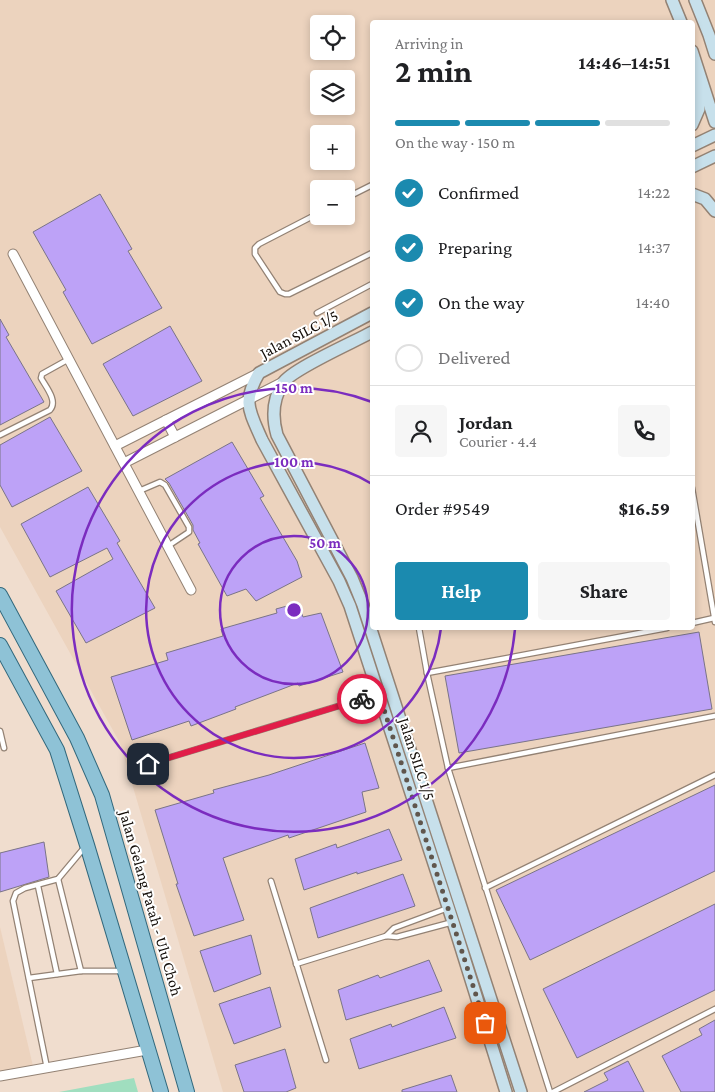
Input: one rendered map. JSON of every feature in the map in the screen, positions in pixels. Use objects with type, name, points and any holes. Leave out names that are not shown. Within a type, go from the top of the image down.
[{"type":"main road","name":"Jalan Gelang Patah - Ulu Choh","points":[[0,595],[73,729],[102,795],[187,1092]]},
{"type":"main road","points":[[0,645],[57,750],[88,844],[147,1050],[161,1092]]},
{"type":"street","points":[[672,0],[680,20]]},
{"type":"street","points":[[694,0],[715,54]]},
{"type":"street","points":[[705,25],[715,34]]},
{"type":"street","points":[[695,60],[715,122]]},
{"type":"street","points":[[695,81],[699,109],[695,118]]},
{"type":"street","points":[[695,145],[715,135]]},
{"type":"street","points":[[695,166],[715,156]]},
{"type":"street","points":[[695,195],[705,199],[715,211]]},
{"type":"street","points":[[13,254],[191,590]]},
{"type":"street","name":"Jalan SILC 1/5","points":[[370,314],[260,373],[250,388],[248,401],[251,416],[262,440],[339,580],[350,606],[506,1092]]},
{"type":"street","name":"Jalan SILC 1/5","points":[[370,333],[299,370],[284,382],[274,401],[273,416],[277,435],[352,578],[370,627]]},
{"type":"street","points":[[115,446],[260,373]]},
{"type":"street","points":[[124,463],[284,382]]},
{"type":"street","points":[[166,420],[175,437]]},
{"type":"street","name":"Jalan SILC 1/5","points":[[371,630],[521,1092]]},
{"type":"street","points":[[0,1076],[147,1050]]},
{"type":"lane","points":[[355,194],[370,186]]},
{"type":"lane","points":[[310,217],[259,244],[255,248],[255,254],[280,292],[290,294],[370,254]]},
{"type":"lane","points":[[317,313],[370,285]]},
{"type":"lane","points":[[0,435],[50,410],[53,406],[53,401],[41,378],[42,374],[68,359]]},
{"type":"lane","points":[[139,491],[160,482],[165,485],[189,526],[189,532],[168,546]]},
{"type":"lane","points":[[695,501],[715,620],[695,623]]},
{"type":"lane","points":[[419,630],[448,768],[551,1092],[715,1009]]},
{"type":"lane","points":[[427,673],[656,630]]},
{"type":"lane","points":[[148,764],[379,694]]},
{"type":"lane","points":[[448,768],[715,716]]},
{"type":"lane","points":[[0,731],[4,748]]},
{"type":"lane","points":[[485,888],[715,775]]},
{"type":"lane","points":[[47,1068],[13,901],[16,893],[25,888],[58,879],[88,844]]},
{"type":"lane","points":[[58,879],[81,972]]},
{"type":"lane","points":[[271,881],[326,1060]]},
{"type":"lane","points":[[38,886],[57,974]]},
{"type":"lane","points":[[386,936],[394,928],[448,908]]},
{"type":"lane","points":[[296,964],[386,936],[397,937],[453,922]]},
{"type":"lane","points":[[30,978],[81,972],[125,971]]},
{"type":"shaded area","points":[[0,0],[715,0],[715,1092],[223,1092],[120,743],[0,527]]},
{"type":"shaded area","points":[[0,927],[33,1066],[0,1071]]},
{"type":"green space","points":[[134,1078],[138,1092],[59,1092]]},
{"type":"building","points":[[100,194],[132,249],[128,251],[162,308],[92,344],[63,292],[66,290],[33,232]]},
{"type":"building","points":[[0,319],[9,335],[6,337],[44,402],[0,425]]},
{"type":"building","points":[[170,326],[202,381],[133,416],[103,364]]},
{"type":"building","points":[[50,417],[82,471],[12,507],[0,485],[0,445]]},
{"type":"building","points":[[232,442],[264,496],[260,498],[297,561],[302,577],[256,601],[246,589],[227,596],[198,544],[200,543],[193,530],[193,525],[165,479]]},
{"type":"building","points":[[88,487],[120,541],[117,543],[155,608],[86,643],[56,591],[113,559],[107,548],[50,577],[21,524]]},
{"type":"building","points":[[298,603],[303,617],[321,613],[343,672],[299,686],[298,683],[191,726],[189,721],[132,740],[111,677],[168,660],[166,653],[223,636],[221,629],[277,613],[276,609]]},
{"type":"building","points":[[699,632],[712,709],[459,753],[445,676]]},
{"type":"building","points":[[365,743],[379,788],[362,792],[366,812],[289,838],[288,835],[223,858],[244,920],[194,936],[176,884],[178,884],[155,810],[214,793],[213,790],[269,775]]},
{"type":"building","points":[[715,785],[715,871],[530,960],[496,890]]},
{"type":"building","points":[[389,829],[402,860],[357,874],[357,872],[304,890],[295,859],[336,844],[337,848]]},
{"type":"building","points":[[44,842],[49,877],[0,892],[0,853]]},
{"type":"building","points":[[403,874],[415,906],[318,938],[310,908]]},
{"type":"building","points":[[715,904],[715,990],[577,1058],[543,989]]},
{"type":"building","points":[[251,935],[261,974],[214,992],[200,951]]},
{"type":"building","points":[[429,960],[442,991],[346,1020],[338,990],[378,975],[380,978]]},
{"type":"building","points":[[270,987],[281,1027],[234,1044],[219,1004]]},
{"type":"building","points":[[444,1007],[456,1038],[359,1069],[350,1039],[391,1024],[392,1027]]},
{"type":"building","points":[[715,1020],[715,1092],[681,1092],[662,1056],[702,1035],[699,1029]]},
{"type":"building","points":[[285,1049],[296,1088],[286,1092],[244,1092],[235,1065]]},
{"type":"building","points":[[628,1061],[644,1092],[584,1092],[608,1080],[604,1073]]},
{"type":"building","points":[[451,1075],[457,1092],[402,1092],[402,1090]]},
{"type":"way so far","points":[[362,699],[379,694],[485,1023]]},
{"type":"route","points":[[148,764],[362,699]]}]
